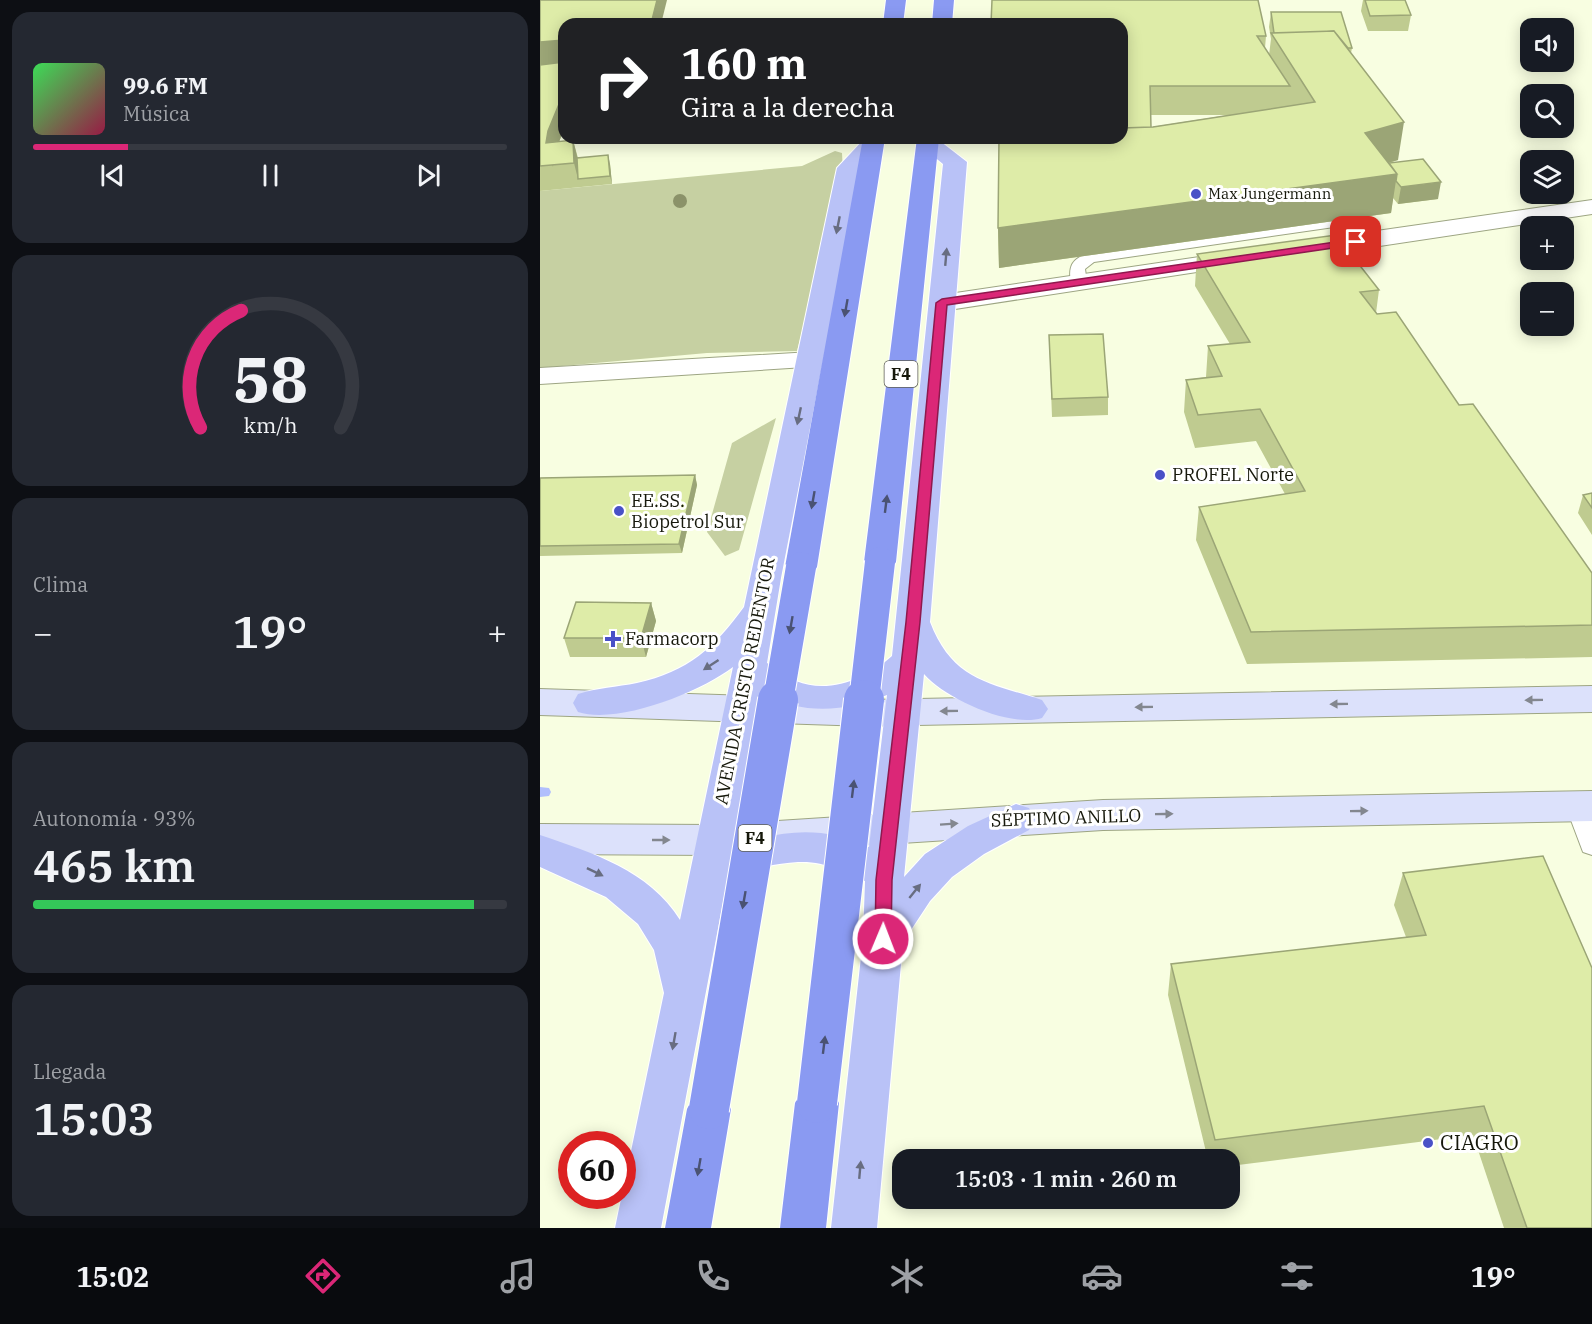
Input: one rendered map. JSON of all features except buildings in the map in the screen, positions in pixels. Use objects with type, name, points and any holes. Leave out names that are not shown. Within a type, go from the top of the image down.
[{"type":"highway","points":[[894,18],[896,0]]},
{"type":"highway","points":[[942,18],[944,0]]},
{"type":"highway","name":"AVENIDA CRISTO REDENTOR","points":[[688,1228],[872,144]]},
{"type":"highway","name":"F4","points":[[803,1228],[927,144]]},
{"type":"main road","name":"AVENIDA CRISTO REDENTOR","points":[[638,1228],[683,992],[742,709],[760,605],[849,168],[870,144]]},
{"type":"main road","points":[[854,1228],[883,939],[884,880],[913,622],[955,162],[932,144]]},
{"type":"main road","points":[[590,703],[636,698],[680,684],[718,662],[746,634],[760,605]]},
{"type":"main road","points":[[913,622],[920,646],[932,663],[962,688],[994,701],[1030,709]]},
{"type":"main road","points":[[750,666],[773,687],[806,697],[845,697],[881,684],[908,661]]},
{"type":"main road","points":[[540,702],[903,712],[1592,699]]},
{"type":"main road","name":"SÉPTIMO ANILLO","points":[[540,839],[714,840],[1016,819],[1585,807]]},
{"type":"main road","points":[[883,939],[907,901],[931,873],[952,855],[1016,819]]},
{"type":"main road","points":[[705,889],[737,863],[777,848],[819,846],[856,857],[884,880]]},
{"type":"main road","points":[[540,851],[581,865],[621,884],[652,913],[674,949],[683,992]]},
{"type":"street","points":[[942,303],[1592,207]]},
{"type":"street","points":[[540,376],[811,360]]},
{"type":"lane","points":[[1079,283],[1077,269],[1080,262],[1090,258],[1342,222]]},
{"type":"lane","points":[[1585,807],[1592,845]]},
{"type":"green space","points":[[835,151],[842,153],[843,173],[797,351],[707,353],[540,368],[540,191],[802,166]]},
{"type":"green space","points":[[776,418],[739,550],[725,556],[707,532],[732,443]]},
{"type":"place","name":"Max Jungermann","points":[[1196,194]]},
{"type":"place","name":"PROFEL Norte","points":[[1160,475]]},
{"type":"place","name":"EE.SS. Biopetrol Sur","points":[[619,511]]},
{"type":"place","name":"Farmacorp","points":[[613,639]]},
{"type":"place","name":"CIAGRO","points":[[1428,1143]]},
{"type":"route","points":[[883,939],[884,880],[913,622],[942,303],[1356,242]]}]
